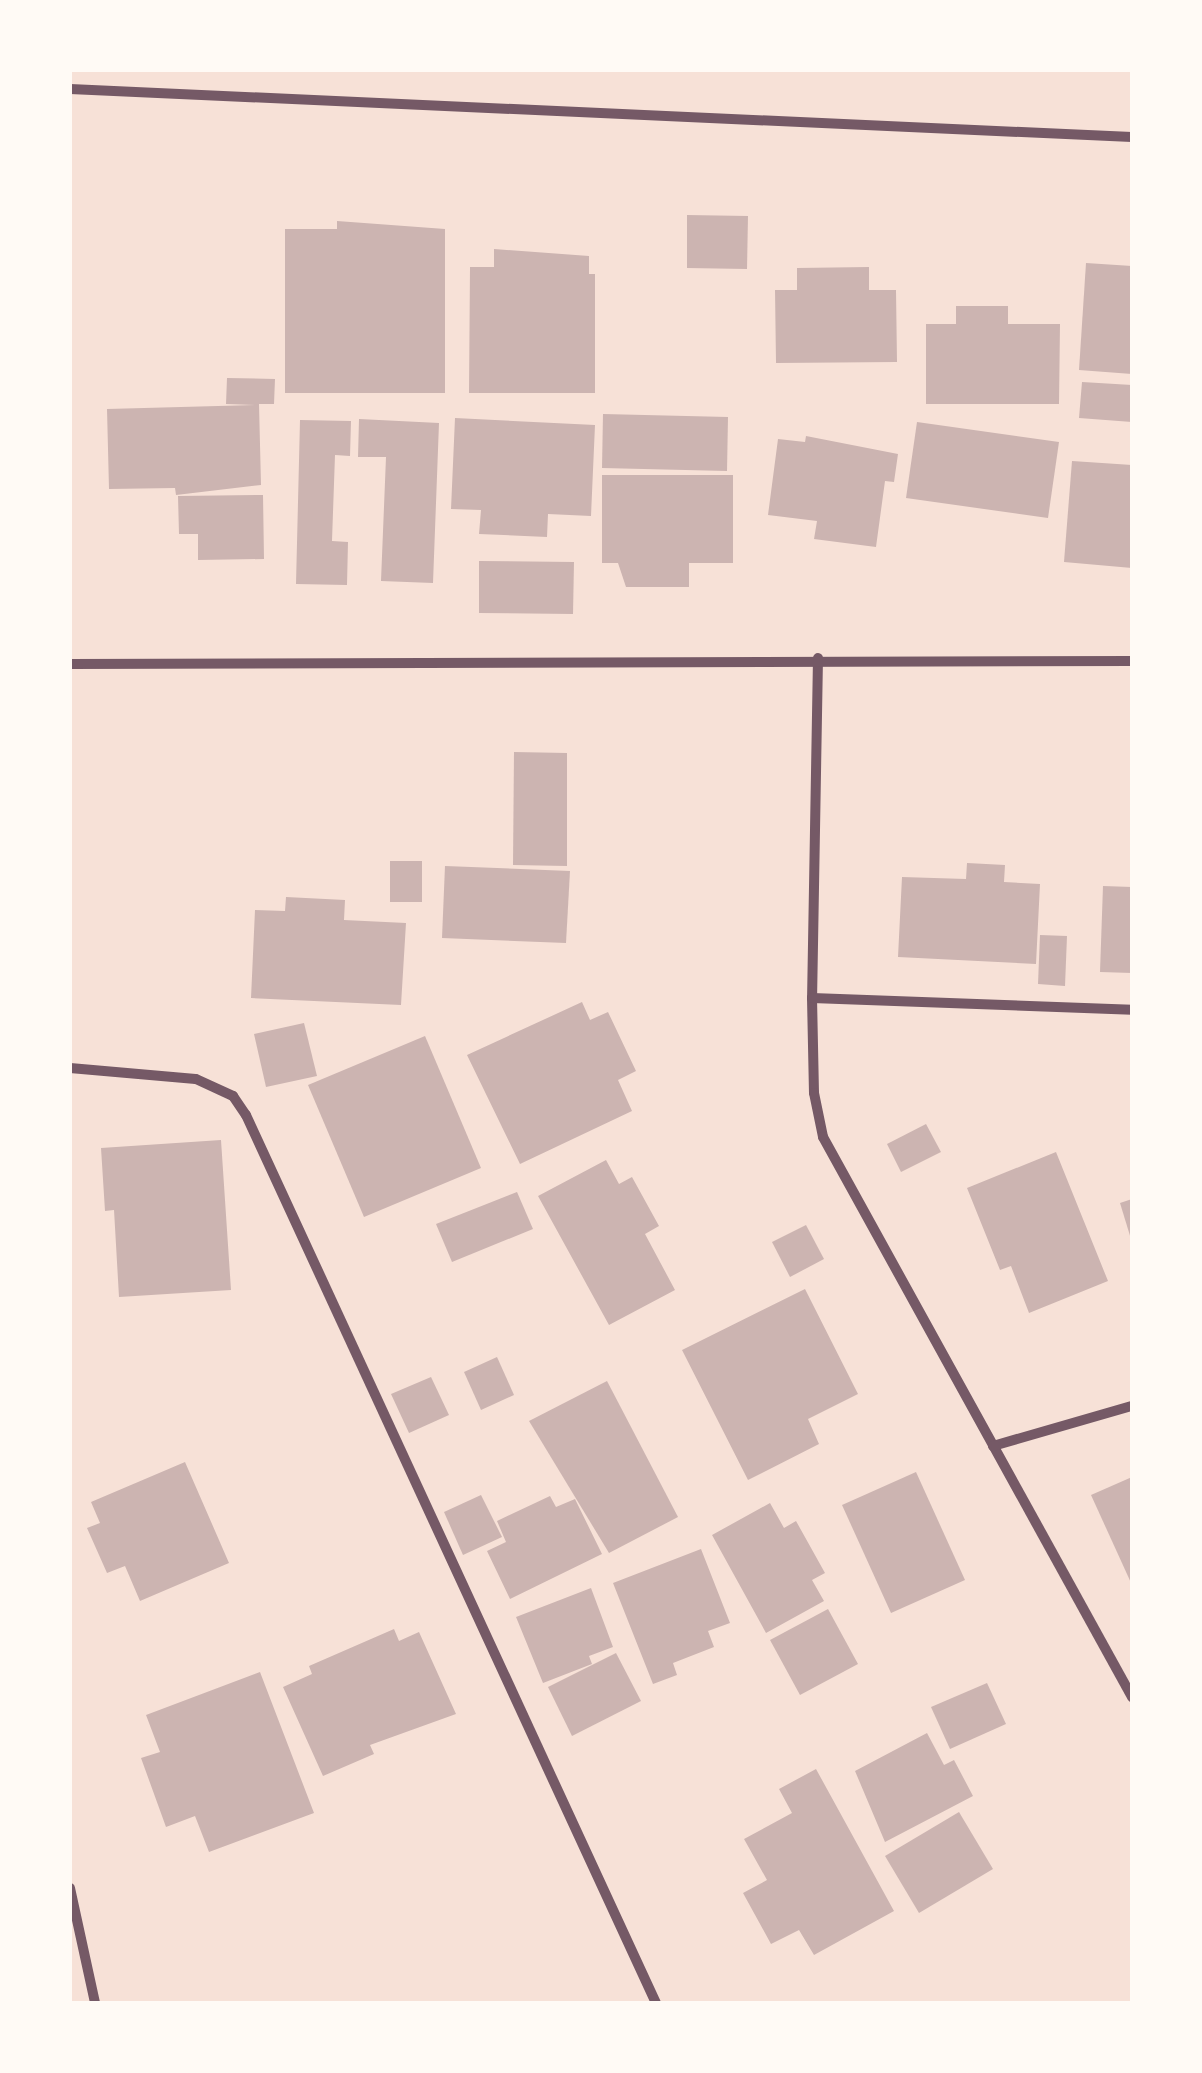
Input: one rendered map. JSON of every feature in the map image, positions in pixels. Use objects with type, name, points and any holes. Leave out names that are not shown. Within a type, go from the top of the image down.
[{"type":"street","points":[[70,89],[1132,137]]},
{"type":"street","points":[[818,658],[812,998],[814,1093],[823,1137],[1132,1697]]},
{"type":"street","points":[[70,664],[818,658],[1132,661]]},
{"type":"street","points":[[812,998],[1132,1010]]},
{"type":"street","points":[[70,1068],[196,1079],[233,1096],[246,1114],[656,2003]]},
{"type":"street","points":[[993,1446],[1132,1406]]},
{"type":"street","points":[[70,1888],[95,2003]]},
{"type":"building","points":[[687,215],[748,216],[747,269],[687,268]]},
{"type":"building","points":[[337,221],[445,229],[445,393],[285,393],[285,229],[337,229]]},
{"type":"building","points":[[494,249],[589,256],[589,274],[595,274],[595,393],[469,393],[470,267],[494,267]]},
{"type":"building","points":[[1086,263],[1132,266],[1132,374],[1079,370]]},
{"type":"building","points":[[869,267],[869,290],[896,290],[897,362],[776,363],[775,290],[797,290],[797,268]]},
{"type":"building","points":[[956,306],[1008,306],[1008,324],[1060,324],[1059,404],[926,404],[926,324],[956,324]]},
{"type":"building","points":[[227,378],[275,379],[274,404],[259,404],[261,485],[176,495],[175,488],[109,489],[107,409],[255,405],[226,404]]},
{"type":"building","points":[[1082,382],[1132,385],[1132,422],[1079,418]]},
{"type":"building","points":[[603,414],[728,417],[727,471],[602,468]]},
{"type":"building","points":[[455,418],[595,425],[591,516],[548,514],[547,537],[479,534],[481,510],[451,509]]},
{"type":"building","points":[[359,419],[439,423],[433,583],[381,581],[386,457],[358,457]]},
{"type":"building","points":[[300,420],[351,421],[350,456],[335,455],[332,541],[348,542],[347,585],[296,584]]},
{"type":"building","points":[[917,422],[1059,442],[1048,518],[906,498]]},
{"type":"building","points":[[806,436],[898,454],[894,482],[885,481],[876,547],[814,539],[817,521],[768,515],[778,439],[805,442]]},
{"type":"building","points":[[1072,461],[1132,465],[1132,568],[1064,562]]},
{"type":"building","points":[[602,475],[733,475],[733,563],[689,563],[689,587],[626,587],[618,563],[602,563]]},
{"type":"building","points":[[263,495],[264,559],[198,560],[198,534],[179,534],[178,496]]},
{"type":"building","points":[[479,561],[574,562],[573,614],[479,613]]},
{"type":"building","points":[[514,752],[567,753],[567,866],[513,865]]},
{"type":"building","points":[[390,861],[422,861],[422,902],[390,902]]},
{"type":"building","points":[[967,863],[1005,865],[1004,882],[1040,884],[1036,964],[898,957],[902,877],[966,879]]},
{"type":"building","points":[[445,866],[570,871],[566,943],[442,938]]},
{"type":"building","points":[[1103,886],[1132,887],[1132,973],[1100,972]]},
{"type":"building","points":[[286,897],[345,900],[344,920],[406,923],[401,1005],[251,998],[255,910],[285,911]]},
{"type":"building","points":[[1040,935],[1067,936],[1065,986],[1038,984]]},
{"type":"building","points":[[582,1002],[590,1020],[608,1012],[636,1071],[618,1080],[632,1111],[520,1164],[467,1055]]},
{"type":"building","points":[[304,1023],[317,1076],[266,1087],[254,1034]]},
{"type":"building","points":[[425,1036],[481,1168],[364,1217],[308,1085]]},
{"type":"building","points":[[926,1124],[941,1152],[901,1172],[887,1144]]},
{"type":"building","points":[[221,1140],[231,1290],[119,1297],[114,1210],[105,1211],[101,1148]]},
{"type":"building","points":[[1056,1152],[1108,1281],[1029,1313],[1011,1266],[1000,1270],[967,1188]]},
{"type":"building","points":[[606,1160],[619,1184],[632,1177],[659,1226],[645,1234],[675,1290],[609,1325],[538,1196]]},
{"type":"building","points":[[517,1192],[533,1229],[452,1262],[436,1224]]},
{"type":"building","points":[[1132,1199],[1132,1239],[1131,1239],[1120,1203]]},
{"type":"building","points":[[806,1225],[824,1259],[790,1277],[772,1242]]},
{"type":"building","points":[[805,1289],[858,1394],[808,1419],[819,1444],[748,1480],[682,1350]]},
{"type":"building","points":[[497,1357],[514,1395],[481,1410],[464,1372]]},
{"type":"building","points":[[431,1377],[449,1415],[409,1433],[391,1394]]},
{"type":"building","points":[[607,1381],[678,1517],[609,1553],[529,1421]]},
{"type":"building","points":[[185,1462],[229,1563],[140,1601],[125,1566],[107,1573],[87,1528],[100,1523],[91,1502]]},
{"type":"building","points":[[916,1472],[965,1580],[891,1613],[842,1505]]},
{"type":"building","points":[[1132,1477],[1132,1585],[1091,1495]]},
{"type":"building","points":[[481,1495],[502,1537],[463,1555],[444,1512]]},
{"type":"building","points":[[550,1496],[556,1507],[575,1499],[602,1554],[510,1599],[487,1551],[506,1542],[497,1521]]},
{"type":"building","points":[[770,1503],[784,1528],[796,1521],[825,1573],[812,1580],[824,1601],[766,1633],[712,1535]]},
{"type":"building","points":[[701,1549],[730,1623],[708,1631],[714,1647],[673,1663],[677,1675],[653,1684],[613,1583]]},
{"type":"building","points":[[591,1588],[613,1647],[589,1656],[592,1664],[543,1683],[516,1617]]},
{"type":"building","points":[[828,1609],[858,1664],[800,1695],[770,1640]]},
{"type":"building","points":[[394,1629],[399,1641],[419,1632],[456,1714],[370,1745],[374,1754],[323,1776],[283,1687],[312,1674],[309,1666]]},
{"type":"building","points":[[616,1653],[641,1701],[572,1736],[548,1687]]},
{"type":"building","points":[[260,1672],[314,1813],[209,1852],[195,1816],[166,1827],[141,1758],[160,1752],[146,1715]]},
{"type":"building","points":[[987,1683],[1006,1724],[950,1749],[931,1707]]},
{"type":"building","points":[[927,1733],[944,1765],[954,1760],[973,1796],[885,1842],[855,1771]]},
{"type":"building","points":[[816,1769],[894,1911],[814,1955],[799,1930],[771,1944],[743,1893],[767,1880],[744,1839],[792,1813],[779,1789]]},
{"type":"building","points":[[959,1812],[993,1869],[919,1913],[885,1856]]}]
